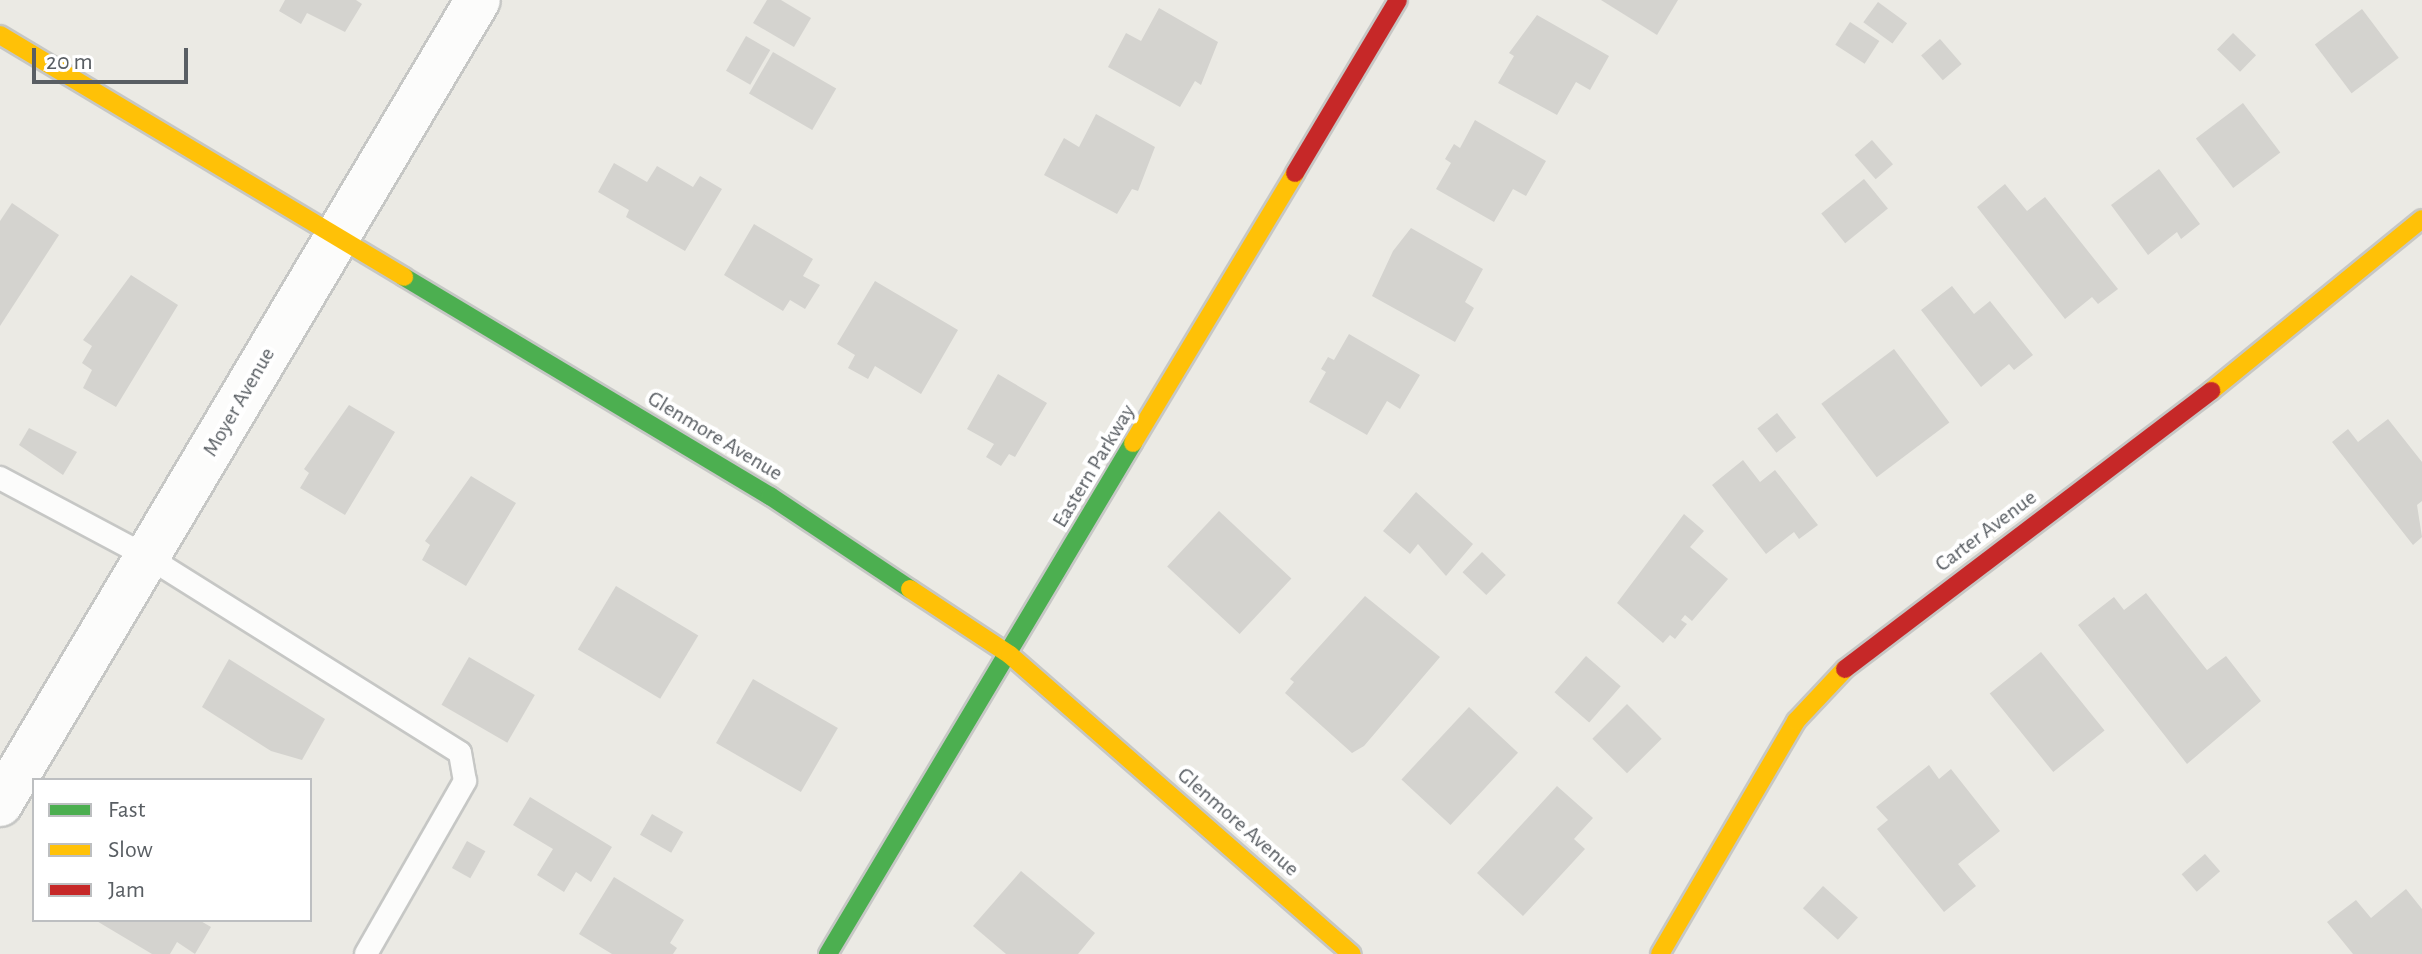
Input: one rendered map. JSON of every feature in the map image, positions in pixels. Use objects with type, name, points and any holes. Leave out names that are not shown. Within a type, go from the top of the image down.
[{"type":"street","name":"Moyer Avenue","points":[[0,804],[478,0]]},
{"type":"street","name":"Eastern Parkway","points":[[828,954],[1010,655],[1398,0]]},
{"type":"street","name":"Glenmore Avenue","points":[[0,35],[770,496],[1010,655],[1351,954]]},
{"type":"street","name":"Carter Avenue","points":[[1660,954],[1796,721],[1831,680],[2188,409],[2422,219]]},
{"type":"lane","points":[[0,478],[148,557],[460,753],[465,781],[366,954]]},
{"type":"building","points":[[285,0],[356,0],[362,4],[345,32],[307,13],[301,24],[279,11]]},
{"type":"building","points":[[767,0],[781,0],[811,18],[794,47],[753,23]]},
{"type":"building","points":[[1601,0],[1678,0],[1657,35]]},
{"type":"building","points":[[1878,2],[1907,23],[1892,43],[1863,22]]},
{"type":"building","points":[[1159,8],[1218,42],[1201,85],[1195,81],[1180,107],[1108,67],[1126,33],[1141,41]]},
{"type":"building","points":[[2362,9],[2399,58],[2352,93],[2315,45]]},
{"type":"building","points":[[1537,15],[1609,56],[1590,90],[1576,82],[1557,115],[1498,83],[1514,56],[1509,53]]},
{"type":"building","points":[[1850,22],[1879,41],[1865,64],[1835,45]]},
{"type":"building","points":[[2233,33],[2256,55],[2240,72],[2217,50]]},
{"type":"building","points":[[746,36],[770,50],[750,85],[726,71]]},
{"type":"building","points":[[1940,39],[1962,64],[1943,80],[1921,55]]},
{"type":"building","points":[[773,52],[836,88],[812,130],[749,94]]},
{"type":"building","points":[[2243,103],[2280,153],[2233,188],[2196,139]]},
{"type":"building","points":[[1096,114],[1155,147],[1138,191],[1132,189],[1117,214],[1044,175],[1064,138],[1079,147]]},
{"type":"building","points":[[1475,120],[1546,161],[1526,196],[1513,189],[1494,222],[1436,189],[1451,163],[1445,159],[1454,144],[1460,148]]},
{"type":"building","points":[[1872,140],[1893,164],[1876,179],[1855,155]]},
{"type":"building","points":[[614,163],[647,182],[657,166],[693,187],[700,176],[722,189],[685,251],[626,217],[629,210],[598,192]]},
{"type":"building","points":[[2159,169],[2200,224],[2181,239],[2177,232],[2148,255],[2111,205]]},
{"type":"building","points":[[1864,179],[1888,209],[1845,243],[1821,214]]},
{"type":"building","points":[[2005,184],[2027,211],[2045,197],[2118,289],[2098,304],[2092,297],[2065,319],[1977,207]]},
{"type":"building","points":[[12,203],[59,235],[0,326],[0,221]]},
{"type":"building","points":[[754,224],[813,259],[803,276],[820,285],[805,309],[790,300],[783,311],[724,275]]},
{"type":"building","points":[[1411,228],[1483,269],[1465,302],[1474,308],[1455,342],[1372,296],[1393,251]]},
{"type":"building","points":[[131,275],[178,305],[116,407],[83,388],[92,370],[82,363],[92,346],[83,340]]},
{"type":"building","points":[[875,281],[958,330],[921,394],[875,366],[868,379],[848,368],[855,355],[837,344]]},
{"type":"building","points":[[1952,286],[1974,314],[1990,301],[2033,355],[2014,370],[2009,364],[1981,387],[1921,310]]},
{"type":"building","points":[[1349,334],[1420,375],[1400,409],[1387,401],[1367,435],[1309,402],[1326,372],[1321,369],[1328,357],[1334,360]]},
{"type":"building","points":[[1894,349],[1949,422],[1877,477],[1821,404]]},
{"type":"building","points":[[998,374],[1047,403],[1015,457],[1009,454],[1001,466],[986,457],[994,444],[967,429]]},
{"type":"building","points":[[349,405],[395,432],[345,515],[300,488],[309,473],[304,469]]},
{"type":"building","points":[[1777,413],[1796,437],[1776,453],[1757,428]]},
{"type":"building","points":[[2388,419],[2422,462],[2422,501],[2417,505],[2422,537],[2413,545],[2332,442],[2348,429],[2358,442]]},
{"type":"building","points":[[29,428],[77,452],[63,475],[19,445]]},
{"type":"building","points":[[1743,460],[1760,482],[1775,470],[1818,525],[1799,539],[1794,532],[1766,554],[1712,485]]},
{"type":"building","points":[[471,476],[516,503],[466,586],[422,560],[430,545],[425,541]]},
{"type":"building","points":[[1416,492],[1473,544],[1446,576],[1418,544],[1410,554],[1383,531]]},
{"type":"building","points":[[1219,511],[1291,579],[1240,634],[1167,567]]},
{"type":"building","points":[[1684,514],[1704,531],[1690,547],[1728,579],[1692,621],[1685,615],[1681,620],[1687,624],[1675,639],[1670,635],[1663,643],[1617,603]]},
{"type":"building","points":[[1482,552],[1506,575],[1486,595],[1463,572]]},
{"type":"building","points":[[616,586],[698,635],[660,699],[578,649]]},
{"type":"building","points":[[2146,593],[2207,670],[2226,656],[2261,701],[2187,764],[2078,625],[2114,597],[2124,610]]},
{"type":"building","points":[[1365,596],[1440,657],[1364,746],[1352,753],[1285,693],[1294,682],[1290,679]]},
{"type":"building","points":[[2041,652],[2105,730],[2053,772],[1990,694]]},
{"type":"building","points":[[1586,656],[1621,686],[1589,722],[1555,692]]},
{"type":"building","points":[[469,657],[535,695],[507,743],[442,705]]},
{"type":"building","points":[[229,659],[325,719],[302,760],[271,751],[202,707]]},
{"type":"building","points":[[753,679],[838,728],[801,792],[716,743]]},
{"type":"building","points":[[1627,704],[1662,739],[1627,773],[1592,739]]},
{"type":"building","points":[[1469,707],[1518,753],[1450,825],[1401,779]]},
{"type":"building","points":[[1929,765],[1939,779],[1951,769],[2000,831],[1958,864],[1976,886],[1944,912],[1877,829],[1888,820],[1876,807]]},
{"type":"building","points":[[1557,786],[1593,818],[1574,839],[1585,849],[1523,916],[1477,873]]},
{"type":"building","points":[[530,797],[612,847],[591,882],[576,872],[564,892],[537,875],[553,849],[513,825]]},
{"type":"building","points":[[652,814],[683,832],[671,853],[640,835]]},
{"type":"building","points":[[467,841],[485,851],[470,878],[452,868]]},
{"type":"building","points":[[2205,854],[2220,871],[2197,892],[2182,874]]},
{"type":"building","points":[[1021,871],[1095,933],[1078,954],[1006,954],[973,926]]},
{"type":"building","points":[[614,877],[684,920],[670,943],[677,948],[673,954],[612,954],[579,934]]},
{"type":"building","points":[[1823,886],[1858,917],[1838,940],[1803,908]]},
{"type":"building","points":[[2406,889],[2422,909],[2422,954],[2353,954],[2327,922],[2356,900],[2371,918]]},
{"type":"building","points":[[98,922],[202,922],[211,927],[195,954],[177,942],[170,954],[152,954]]},
{"type":"traffic: fast","points":[[404,277],[770,496],[910,589]]},
{"type":"traffic: fast","points":[[828,954],[1133,443]]},
{"type":"traffic: slow","points":[[0,35],[404,277]]},
{"type":"traffic: slow","points":[[1133,443],[1295,173]]},
{"type":"traffic: slow","points":[[2211,391],[2422,219]]},
{"type":"traffic: slow","points":[[910,589],[1010,655],[1351,954]]},
{"type":"traffic: slow","points":[[1660,954],[1796,721],[1845,669]]},
{"type":"traffic: jam","points":[[1295,173],[1398,0]]},
{"type":"traffic: jam","points":[[1845,669],[2211,391]]}]
